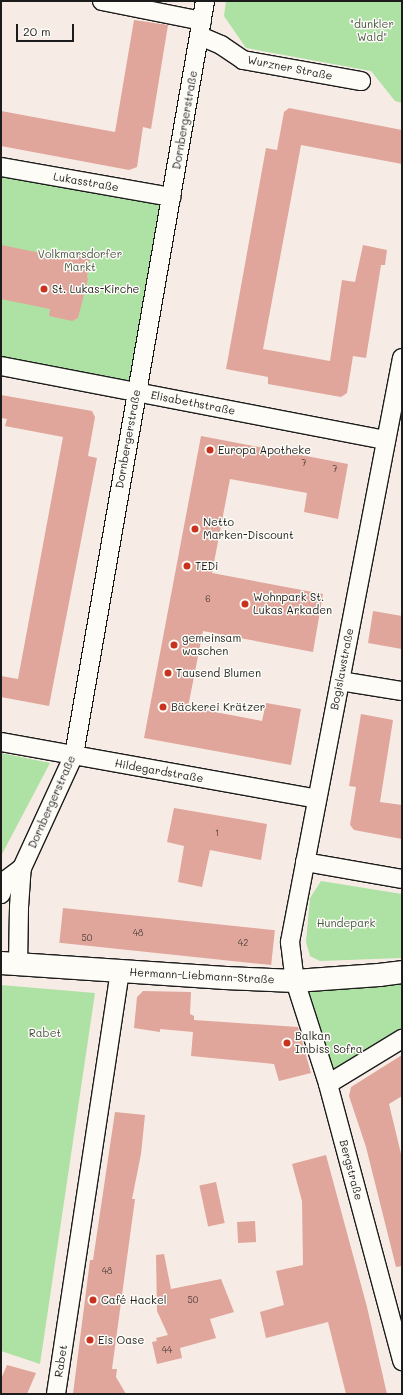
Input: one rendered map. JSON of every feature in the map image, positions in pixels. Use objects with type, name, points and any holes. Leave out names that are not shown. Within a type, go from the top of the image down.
[{"type":"street","name":"Wurzner Straße","points":[[102,1],[201,29],[243,60],[361,81]]},
{"type":"street","name":"Dornbergerstraße","points":[[10,964],[19,907],[22,868],[74,756],[205,1]]},
{"type":"street","name":"Lukasstraße","points":[[1,167],[171,197]]},
{"type":"street","name":"Bogislawstraße","points":[[295,981],[290,942],[402,358]]},
{"type":"street","name":"Elisabethstraße","points":[[1,366],[386,440]]},
{"type":"street","points":[[340,681],[402,691]]},
{"type":"street","name":"Hildegardstraße","points":[[1,742],[317,799]]},
{"type":"street","points":[[305,862],[402,879]]},
{"type":"street","name":"Dornbergerstraße","points":[[1,894],[6,880],[22,868]]},
{"type":"street","name":"Hermann-Liebmann-Straße","points":[[10,964],[120,972],[295,981],[402,972]]},
{"type":"street","name":"Rabet","points":[[56,1394],[120,972]]},
{"type":"street","name":"Bergstraße","points":[[295,981],[328,1084],[402,1361]]},
{"type":"street","points":[[328,1084],[402,1039]]},
{"type":"green space","name":"\"dunkler Wald\"","points":[[226,1],[402,1],[402,103],[395,101],[371,71],[246,48],[224,16]]},
{"type":"green space","name":"Volkmarsdorfer Markt","points":[[1,167],[171,197],[136,393],[1,366]]},
{"type":"green space","points":[[1,753],[50,763],[1,856]]},
{"type":"green space","name":"Hundepark","points":[[321,881],[402,894],[402,958],[320,961],[310,956],[306,942],[310,898]]},
{"type":"green space","points":[[402,972],[402,1039],[328,1084],[295,981]]},
{"type":"green space","name":"Rabet","points":[[1,985],[95,993],[40,1364],[1,1351]]},
{"type":"building","points":[[134,20],[168,25],[151,129],[143,127],[137,167],[129,170],[1,146],[1,111],[115,132]]},
{"type":"building","points":[[289,108],[402,130],[402,164],[301,145],[263,349],[330,361],[342,280],[355,282],[363,245],[387,250],[385,265],[381,265],[366,358],[353,356],[347,393],[341,397],[268,384],[268,377],[226,369],[266,148],[277,150],[284,112]]},
{"type":"building","name":"St. Lukas-Kirche","points":[[1,245],[61,257],[62,250],[85,254],[90,260],[87,277],[88,279],[78,318],[72,321],[49,316],[50,309],[1,299]]},
{"type":"building","points":[[1,395],[92,411],[95,417],[88,456],[97,458],[49,706],[1,697],[1,676],[18,679],[63,437],[5,426],[7,419],[1,418]]},
{"type":"building","name":"Wohnpark St. Lukas Arkaden","points":[[201,436],[348,464],[338,519],[304,512],[307,493],[230,479],[212,573],[323,594],[313,652],[203,631],[188,707],[262,721],[266,703],[301,709],[291,765],[144,738]]},
{"type":"building","points":[[373,611],[402,616],[402,649],[368,643]]},
{"type":"building","points":[[361,714],[393,720],[380,802],[402,805],[402,839],[354,830],[350,825],[356,787],[349,786]]},
{"type":"building","points":[[174,808],[267,824],[261,860],[210,850],[202,887],[178,882],[184,846],[167,842]]},
{"type":"building","points":[[63,908],[275,930],[271,965],[59,943]]},
{"type":"building","points":[[143,991],[191,992],[190,1014],[194,1016],[194,1020],[298,1027],[311,1073],[279,1081],[274,1064],[191,1056],[193,1032],[160,1029],[160,1032],[134,1028],[137,997]]},
{"type":"building","points":[[402,1055],[402,1096],[389,1104],[402,1158],[402,1266],[396,1267],[366,1147],[349,1096],[351,1087]]},
{"type":"building","points":[[115,1112],[145,1115],[141,1154],[132,1199],[135,1199],[112,1369],[117,1369],[116,1377],[126,1394],[73,1394],[90,1260],[93,1260]]},
{"type":"building","points":[[326,1155],[367,1307],[387,1394],[346,1394],[328,1322],[266,1338],[260,1312],[284,1305],[276,1271],[303,1265],[302,1201],[292,1164]]},
{"type":"building","points":[[216,1182],[225,1223],[208,1227],[199,1186]]},
{"type":"building","points":[[255,1221],[256,1242],[238,1243],[237,1222]]},
{"type":"building","points":[[164,1254],[171,1289],[221,1279],[234,1312],[210,1319],[216,1338],[180,1348],[182,1358],[157,1364],[152,1342],[157,1341],[156,1338],[168,1335],[157,1311],[156,1255]]},
{"type":"building","points":[[7,1365],[36,1373],[27,1394],[1,1394],[1,1379]]},
{"type":"place","name":"St. Lukas-Kirche","points":[[44,289]]},
{"type":"place","name":"Europa Apotheke","points":[[210,450]]},
{"type":"place","name":"Netto Marken-Discount","points":[[195,529]]},
{"type":"place","name":"TEDi","points":[[187,566]]},
{"type":"place","name":"Wohnpark St. Lukas Arkaden","points":[[245,604]]},
{"type":"place","name":"gemeinsam waschen","points":[[174,645]]},
{"type":"place","name":"Tausend Blumen","points":[[168,673]]},
{"type":"place","name":"Bäckerei Krätzer","points":[[163,707]]},
{"type":"place","name":"Balkan Imbiss Sofra","points":[[287,1043]]},
{"type":"place","name":"Café Hackel","points":[[93,1300]]},
{"type":"place","name":"Eis Oase","points":[[90,1340]]}]
